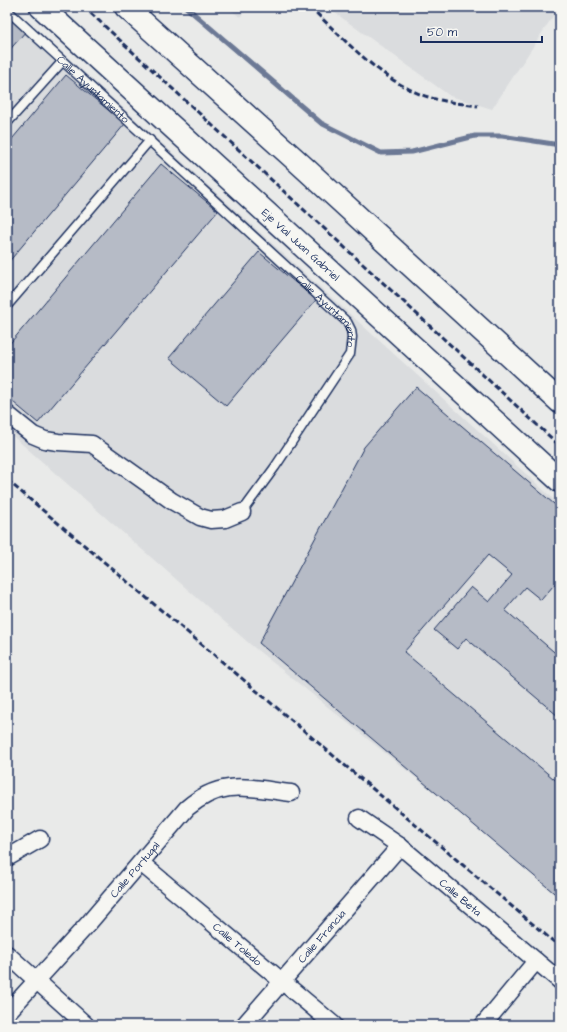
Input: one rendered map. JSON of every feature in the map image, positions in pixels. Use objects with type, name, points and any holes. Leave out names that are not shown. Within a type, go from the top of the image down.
[{"type":"main road","name":"Eje Vial Juan Gabriel","points":[[41,7],[560,481]]},
{"type":"main road","points":[[126,7],[560,402]]},
{"type":"street","name":"Calle Ayuntamiento","points":[[7,414],[33,435],[45,440],[92,444],[172,501],[200,518],[211,520],[225,519],[242,512]]},
{"type":"street","name":"Calle Portugal","points":[[7,1013],[88,924],[187,808],[197,799],[210,792],[237,787],[291,793]]},
{"type":"street","name":"Calle Beta","points":[[359,818],[400,846],[560,981]]},
{"type":"street","points":[[7,858],[40,839]]},
{"type":"street","name":"Calle Francia","points":[[244,1025],[400,846]]},
{"type":"street","name":"Calle Toledo","points":[[141,863],[334,1025]]},
{"type":"street","points":[[7,954],[86,1025]]},
{"type":"street","points":[[483,1025],[536,961]]},
{"type":"lane","name":"Calle Ayuntamiento","points":[[7,10],[347,322],[351,330],[350,354],[275,467],[242,512]]},
{"type":"lane","points":[[7,123],[62,62]]},
{"type":"lane","points":[[7,306],[150,140]]},
{"type":"shaded area","points":[[7,7],[12,7],[560,505],[560,894],[251,645],[7,431]]},
{"type":"shaded area","points":[[227,7],[249,7],[240,17]]},
{"type":"shaded area","points":[[327,7],[553,7],[557,10],[492,109],[450,96]]},
{"type":"building","points":[[7,15],[26,31],[7,53]]},
{"type":"building","points":[[66,75],[125,124],[7,264],[7,145]]},
{"type":"building","points":[[161,164],[218,211],[38,423],[7,397],[7,347]]},
{"type":"building","points":[[259,252],[316,300],[226,406],[169,358]]},
{"type":"building","points":[[416,387],[560,509],[560,578],[541,600],[525,587],[505,610],[560,657],[560,714],[558,716],[466,638],[457,649],[434,630],[471,587],[489,602],[512,575],[488,555],[404,652],[560,784],[560,898],[259,643],[364,447]]},
{"type":"waterway","points":[[186,7],[321,123],[381,153],[412,152],[475,136],[502,136],[560,145]]},
{"type":"railway","points":[[84,7],[560,446]]},
{"type":"railway","points":[[310,7],[358,53],[398,83],[429,97],[478,106]]},
{"type":"railway","points":[[7,480],[560,947]]}]
